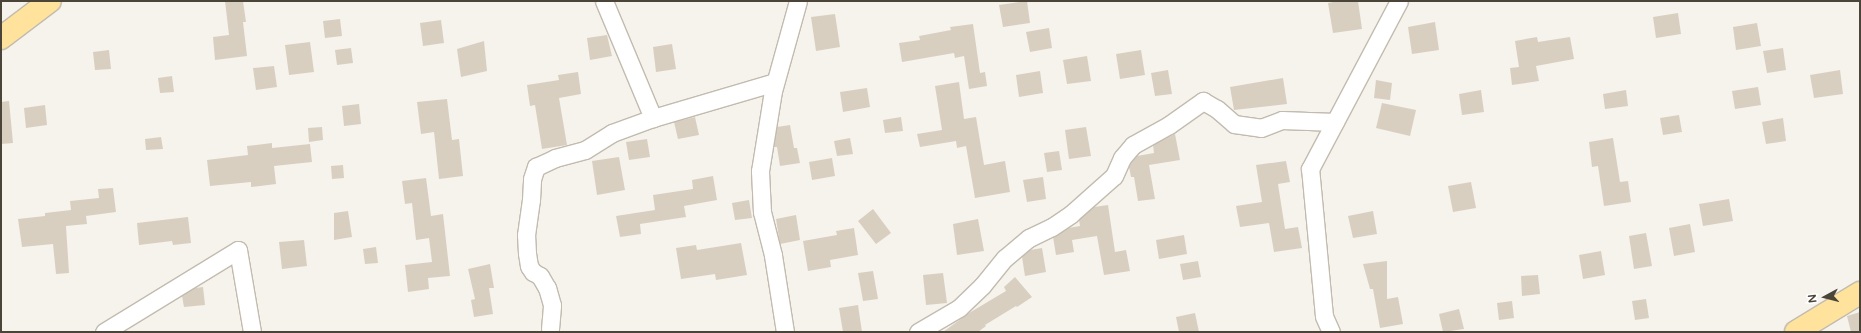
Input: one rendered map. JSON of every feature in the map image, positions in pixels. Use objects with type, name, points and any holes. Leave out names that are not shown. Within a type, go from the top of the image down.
[{"type":"main road","points":[[1,38],[50,1]]},
{"type":"main road","points":[[1796,332],[1860,293]]},
{"type":"street","points":[[604,1],[653,118]]},
{"type":"street","points":[[785,332],[773,255],[762,212],[760,170],[775,82],[798,1]]},
{"type":"street","points":[[1331,332],[1324,316],[1310,169],[1399,1]]},
{"type":"street","points":[[550,329],[552,305],[547,288],[540,276],[532,272],[529,266],[527,253],[526,235],[531,200],[532,179],[536,167],[555,158],[585,150],[612,133],[653,118],[775,82]]},
{"type":"street","points":[[918,332],[958,308],[982,286],[1005,258],[1029,238],[1052,227],[1071,214],[1114,176],[1122,158],[1133,145],[1169,126],[1203,101],[1217,109],[1234,124],[1261,128],[1282,120],[1335,122]]},
{"type":"street","points":[[104,332],[238,250],[252,332]]},
{"type":"building","points":[[225,1],[243,1],[246,22],[243,22],[247,56],[215,60],[213,37],[229,35]]},
{"type":"building","points":[[1027,1],[1030,23],[1003,27],[999,5]]},
{"type":"building","points":[[1339,1],[1358,1],[1362,29],[1333,33],[1328,3]]},
{"type":"building","points":[[1678,13],[1681,34],[1656,38],[1653,17]]},
{"type":"building","points":[[835,14],[840,47],[816,51],[811,17]]},
{"type":"building","points":[[340,19],[342,36],[325,38],[323,21]]},
{"type":"building","points":[[441,20],[444,43],[423,46],[420,23]]},
{"type":"building","points":[[1435,22],[1439,50],[1412,54],[1408,27]]},
{"type":"building","points":[[1757,23],[1761,46],[1736,50],[1733,27]]},
{"type":"building","points":[[973,24],[980,73],[985,72],[987,86],[969,89],[964,56],[955,58],[954,53],[902,62],[899,43],[920,40],[919,36],[951,30],[950,27]]},
{"type":"building","points":[[1049,28],[1052,48],[1030,52],[1026,32]]},
{"type":"building","points":[[607,35],[612,56],[590,60],[587,38]]},
{"type":"building","points":[[1537,37],[1538,42],[1570,37],[1574,59],[1536,66],[1539,81],[1512,85],[1510,68],[1519,67],[1515,41]]},
{"type":"building","points":[[484,41],[487,71],[461,77],[457,49]]},
{"type":"building","points":[[310,42],[314,72],[289,75],[285,45]]},
{"type":"building","points":[[672,44],[676,69],[656,72],[653,47]]},
{"type":"building","points":[[351,48],[353,63],[337,65],[335,50]]},
{"type":"building","points":[[1783,48],[1786,70],[1767,73],[1763,51]]},
{"type":"building","points":[[109,50],[111,69],[95,70],[93,52]]},
{"type":"building","points":[[1141,50],[1145,75],[1120,79],[1116,54]]},
{"type":"building","points":[[1087,56],[1091,81],[1067,84],[1063,60]]},
{"type":"building","points":[[274,66],[277,87],[256,90],[253,68]]},
{"type":"building","points":[[1168,70],[1172,94],[1155,96],[1151,73]]},
{"type":"building","points":[[1840,70],[1843,94],[1814,98],[1810,75]]},
{"type":"building","points":[[1040,71],[1043,93],[1019,97],[1016,75]]},
{"type":"building","points":[[578,72],[581,94],[559,98],[567,145],[542,149],[535,105],[530,106],[527,85],[559,80],[558,75]]},
{"type":"building","points":[[172,76],[174,92],[160,93],[158,78]]},
{"type":"building","points":[[1283,78],[1287,104],[1234,110],[1230,87]]},
{"type":"building","points":[[1376,80],[1392,83],[1390,100],[1374,98]]},
{"type":"building","points":[[959,82],[964,119],[976,117],[984,165],[1005,161],[1010,192],[975,198],[966,146],[957,148],[956,141],[920,147],[917,134],[942,130],[935,86]]},
{"type":"building","points":[[1758,87],[1761,105],[1735,109],[1732,91]]},
{"type":"building","points":[[867,88],[870,107],[843,112],[840,92]]},
{"type":"building","points":[[1481,90],[1484,112],[1462,115],[1459,94]]},
{"type":"building","points":[[1626,90],[1628,106],[1605,109],[1603,94]]},
{"type":"building","points":[[447,99],[452,140],[459,139],[463,176],[439,179],[434,132],[421,134],[417,102]]},
{"type":"building","points":[[9,101],[13,143],[1,144],[1,102]]},
{"type":"building","points":[[1382,103],[1416,110],[1410,136],[1376,128]]},
{"type":"building","points":[[359,104],[361,124],[344,126],[342,106]]},
{"type":"building","points":[[45,105],[47,125],[26,128],[24,108]]},
{"type":"building","points":[[1679,115],[1682,132],[1663,135],[1660,118]]},
{"type":"building","points":[[695,117],[699,135],[678,139],[674,122]]},
{"type":"building","points":[[901,117],[903,131],[885,133],[883,120]]},
{"type":"building","points":[[1783,118],[1786,141],[1766,144],[1762,122]]},
{"type":"building","points":[[790,125],[794,148],[797,148],[800,163],[780,166],[777,147],[774,147],[777,127]]},
{"type":"building","points":[[322,127],[323,140],[309,142],[308,128]]},
{"type":"building","points":[[1086,127],[1091,156],[1069,159],[1065,130]]},
{"type":"building","points":[[1175,134],[1180,160],[1149,165],[1155,199],[1138,201],[1134,177],[1131,177],[1129,167],[1131,163],[1137,156],[1154,153],[1153,145]]},
{"type":"building","points":[[161,137],[163,149],[146,150],[145,139]]},
{"type":"building","points":[[850,138],[853,154],[837,156],[834,141]]},
{"type":"building","points":[[1613,138],[1620,182],[1628,181],[1631,202],[1604,206],[1598,166],[1592,167],[1589,142]]},
{"type":"building","points":[[647,139],[650,157],[629,160],[626,142]]},
{"type":"building","points":[[272,143],[272,148],[310,144],[312,162],[274,166],[276,184],[251,187],[251,182],[210,186],[207,160],[248,155],[247,146]]},
{"type":"building","points":[[1059,151],[1062,170],[1047,172],[1044,153]]},
{"type":"building","points":[[619,157],[625,190],[597,195],[592,161]]},
{"type":"building","points":[[832,158],[835,176],[812,180],[809,162]]},
{"type":"building","points":[[1286,161],[1290,182],[1278,184],[1285,229],[1298,227],[1302,248],[1274,252],[1269,223],[1240,227],[1236,206],[1262,202],[1256,165]]},
{"type":"building","points":[[343,165],[344,178],[332,179],[331,166]]},
{"type":"building","points":[[713,176],[717,200],[684,206],[686,217],[640,224],[641,234],[620,237],[616,216],[655,210],[653,195],[693,189],[692,180]]},
{"type":"building","points":[[1043,177],[1046,199],[1027,202],[1023,180]]},
{"type":"building","points":[[426,178],[431,216],[443,214],[450,276],[428,278],[429,289],[408,292],[405,265],[432,262],[429,238],[416,240],[412,203],[405,204],[402,181]]},
{"type":"building","points":[[1471,182],[1476,208],[1453,212],[1448,186]]},
{"type":"building","points":[[113,188],[116,212],[86,216],[87,224],[66,226],[69,273],[56,274],[53,244],[22,247],[18,219],[45,216],[45,213],[71,210],[70,201],[99,198],[98,189]]},
{"type":"building","points":[[1729,199],[1733,221],[1703,226],[1699,204]]},
{"type":"building","points":[[749,200],[752,218],[735,220],[732,203]]},
{"type":"building","points":[[1108,205],[1115,252],[1126,250],[1130,271],[1104,275],[1097,236],[1072,240],[1074,252],[1056,255],[1053,237],[1068,228],[1080,226],[1079,220],[1094,207]]},
{"type":"building","points":[[873,209],[891,233],[876,244],[858,221]]},
{"type":"building","points":[[348,211],[352,237],[334,240],[334,213]]},
{"type":"building","points":[[1373,211],[1377,234],[1353,238],[1348,216]]},
{"type":"building","points":[[796,215],[800,240],[780,244],[776,219]]},
{"type":"building","points":[[188,217],[191,243],[173,245],[172,241],[139,245],[137,223]]},
{"type":"building","points":[[978,219],[984,251],[957,255],[953,224]]},
{"type":"building","points":[[1690,224],[1695,252],[1674,256],[1669,228]]},
{"type":"building","points":[[854,228],[858,255],[830,260],[831,267],[808,271],[803,241],[837,235],[836,231]]},
{"type":"building","points":[[1646,233],[1652,266],[1634,269],[1629,236]]},
{"type":"building","points":[[1184,235],[1187,254],[1159,259],[1156,240]]},
{"type":"building","points":[[304,240],[307,266],[282,269],[279,242]]},
{"type":"building","points":[[741,243],[747,275],[716,280],[715,274],[681,279],[676,248],[696,245],[697,250]]},
{"type":"building","points":[[376,247],[378,263],[365,264],[363,249]]},
{"type":"building","points":[[1042,248],[1046,272],[1025,276],[1022,257],[1030,250]]},
{"type":"building","points":[[1601,251],[1605,275],[1583,279],[1579,255]]},
{"type":"building","points":[[1198,261],[1201,277],[1183,280],[1180,264]]},
{"type":"building","points":[[1387,261],[1387,299],[1398,297],[1403,324],[1380,328],[1373,289],[1370,289],[1363,264]]},
{"type":"building","points":[[490,264],[494,288],[489,288],[493,314],[474,317],[471,300],[475,299],[468,269]]},
{"type":"building","points":[[873,271],[878,299],[863,301],[858,273]]},
{"type":"building","points":[[943,273],[947,303],[926,305],[923,275]]},
{"type":"building","points":[[1538,275],[1540,294],[1522,296],[1521,276]]},
{"type":"building","points":[[1015,277],[1032,297],[985,325],[986,326],[978,332],[943,332],[969,313],[1006,291],[1004,287]]},
{"type":"building","points":[[203,287],[205,305],[184,307],[182,296],[195,288]]},
{"type":"building","points":[[1646,299],[1649,318],[1635,320],[1632,301]]},
{"type":"building","points":[[1512,301],[1514,318],[1499,320],[1497,303]]},
{"type":"building","points":[[858,305],[862,332],[843,332],[839,308]]},
{"type":"building","points":[[1459,309],[1464,329],[1443,332],[1439,314]]},
{"type":"building","points":[[1860,312],[1860,332],[1851,332],[1847,316]]},
{"type":"building","points":[[1195,313],[1199,332],[1179,332],[1176,317]]}]
